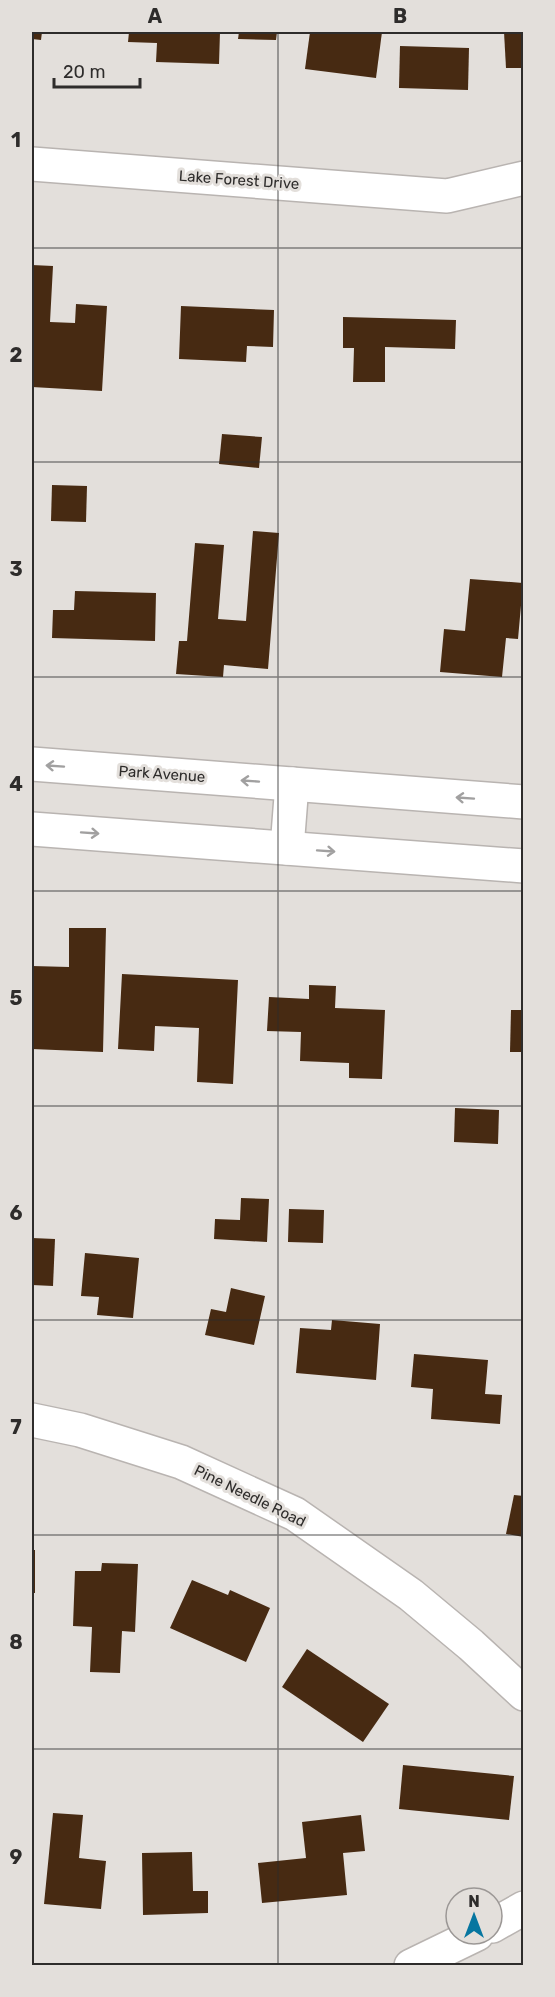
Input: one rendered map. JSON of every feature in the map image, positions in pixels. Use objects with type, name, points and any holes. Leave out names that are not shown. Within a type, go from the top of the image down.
[{"type":"street","name":"Lake Forest Drive","points":[[32,164],[524,201]]},
{"type":"street","name":"Lake Forest Drive","points":[[447,196],[524,178]]},
{"type":"street","name":"Park Avenue","points":[[32,764],[524,802]]},
{"type":"street","points":[[287,848],[292,784]]},
{"type":"street","points":[[32,829],[524,866]]},
{"type":"street","name":"Pine Needle Road","points":[[32,1420],[80,1430],[181,1462],[295,1514],[411,1595],[471,1645],[524,1694]]},
{"type":"street","points":[[504,1919],[524,1908]]},
{"type":"street","points":[[411,1965],[451,1946]]},
{"type":"building","points":[[32,32],[42,32],[41,40],[32,39]]},
{"type":"building","points":[[129,32],[220,32],[219,64],[156,62],[157,43],[128,42]]},
{"type":"building","points":[[239,32],[277,32],[276,40],[238,39]]},
{"type":"building","points":[[310,32],[382,32],[376,78],[305,69]]},
{"type":"building","points":[[504,32],[524,32],[524,68],[506,68]]},
{"type":"building","points":[[400,46],[469,48],[468,90],[399,88]]},
{"type":"building","points":[[32,265],[53,266],[50,322],[75,323],[76,304],[107,306],[102,391],[32,387]]},
{"type":"building","points":[[181,306],[274,310],[273,347],[247,346],[246,362],[179,359]]},
{"type":"building","points":[[343,317],[456,320],[455,349],[385,347],[385,382],[353,382],[354,348],[343,348]]},
{"type":"building","points":[[222,434],[262,437],[259,468],[219,464]]},
{"type":"building","points":[[52,485],[87,486],[86,522],[51,521]]},
{"type":"building","points":[[253,531],[279,533],[268,669],[224,665],[223,677],[176,674],[179,641],[187,641],[195,543],[224,545],[218,619],[246,621]]},
{"type":"building","points":[[470,579],[523,583],[518,639],[506,638],[502,677],[440,672],[444,629],[465,631]]},
{"type":"building","points":[[75,591],[156,593],[155,641],[52,638],[53,610],[74,610]]},
{"type":"building","points":[[69,928],[106,928],[103,1052],[32,1049],[32,966],[69,967]]},
{"type":"building","points":[[122,974],[238,980],[233,1084],[197,1082],[199,1028],[155,1026],[154,1051],[118,1049]]},
{"type":"building","points":[[309,985],[336,986],[335,1008],[385,1010],[382,1079],[349,1078],[349,1063],[300,1061],[301,1032],[267,1031],[269,997],[309,999]]},
{"type":"building","points":[[511,1010],[524,1010],[524,1052],[510,1052]]},
{"type":"building","points":[[455,1108],[499,1110],[498,1144],[454,1142]]},
{"type":"building","points":[[241,1198],[269,1199],[267,1242],[214,1239],[215,1219],[240,1220]]},
{"type":"building","points":[[289,1209],[324,1210],[323,1243],[288,1242]]},
{"type":"building","points":[[32,1238],[55,1239],[53,1286],[32,1285]]},
{"type":"building","points":[[85,1253],[139,1258],[133,1318],[97,1315],[99,1297],[81,1296]]},
{"type":"building","points":[[231,1288],[265,1296],[254,1345],[205,1335],[211,1309],[226,1312]]},
{"type":"building","points":[[332,1320],[380,1324],[376,1380],[296,1373],[300,1328],[331,1330]]},
{"type":"building","points":[[414,1354],[488,1360],[485,1394],[502,1395],[500,1424],[431,1419],[433,1389],[411,1387]]},
{"type":"building","points":[[514,1495],[524,1496],[524,1537],[506,1534]]},
{"type":"building","points":[[32,1550],[35,1550],[35,1593],[32,1593]]},
{"type":"building","points":[[102,1563],[138,1564],[135,1632],[122,1631],[120,1673],[90,1672],[92,1627],[73,1626],[75,1571],[101,1571]]},
{"type":"building","points":[[192,1580],[228,1595],[230,1590],[270,1608],[246,1662],[170,1628]]},
{"type":"building","points":[[307,1649],[389,1704],[363,1742],[282,1687]]},
{"type":"building","points":[[403,1765],[514,1776],[509,1820],[399,1809]]},
{"type":"building","points":[[53,1813],[83,1815],[79,1858],[106,1861],[101,1909],[44,1904]]},
{"type":"building","points":[[361,1815],[365,1851],[343,1853],[347,1895],[262,1903],[258,1863],[306,1858],[302,1822]]},
{"type":"building","points":[[192,1852],[193,1891],[208,1891],[208,1913],[143,1915],[142,1853]]}]
